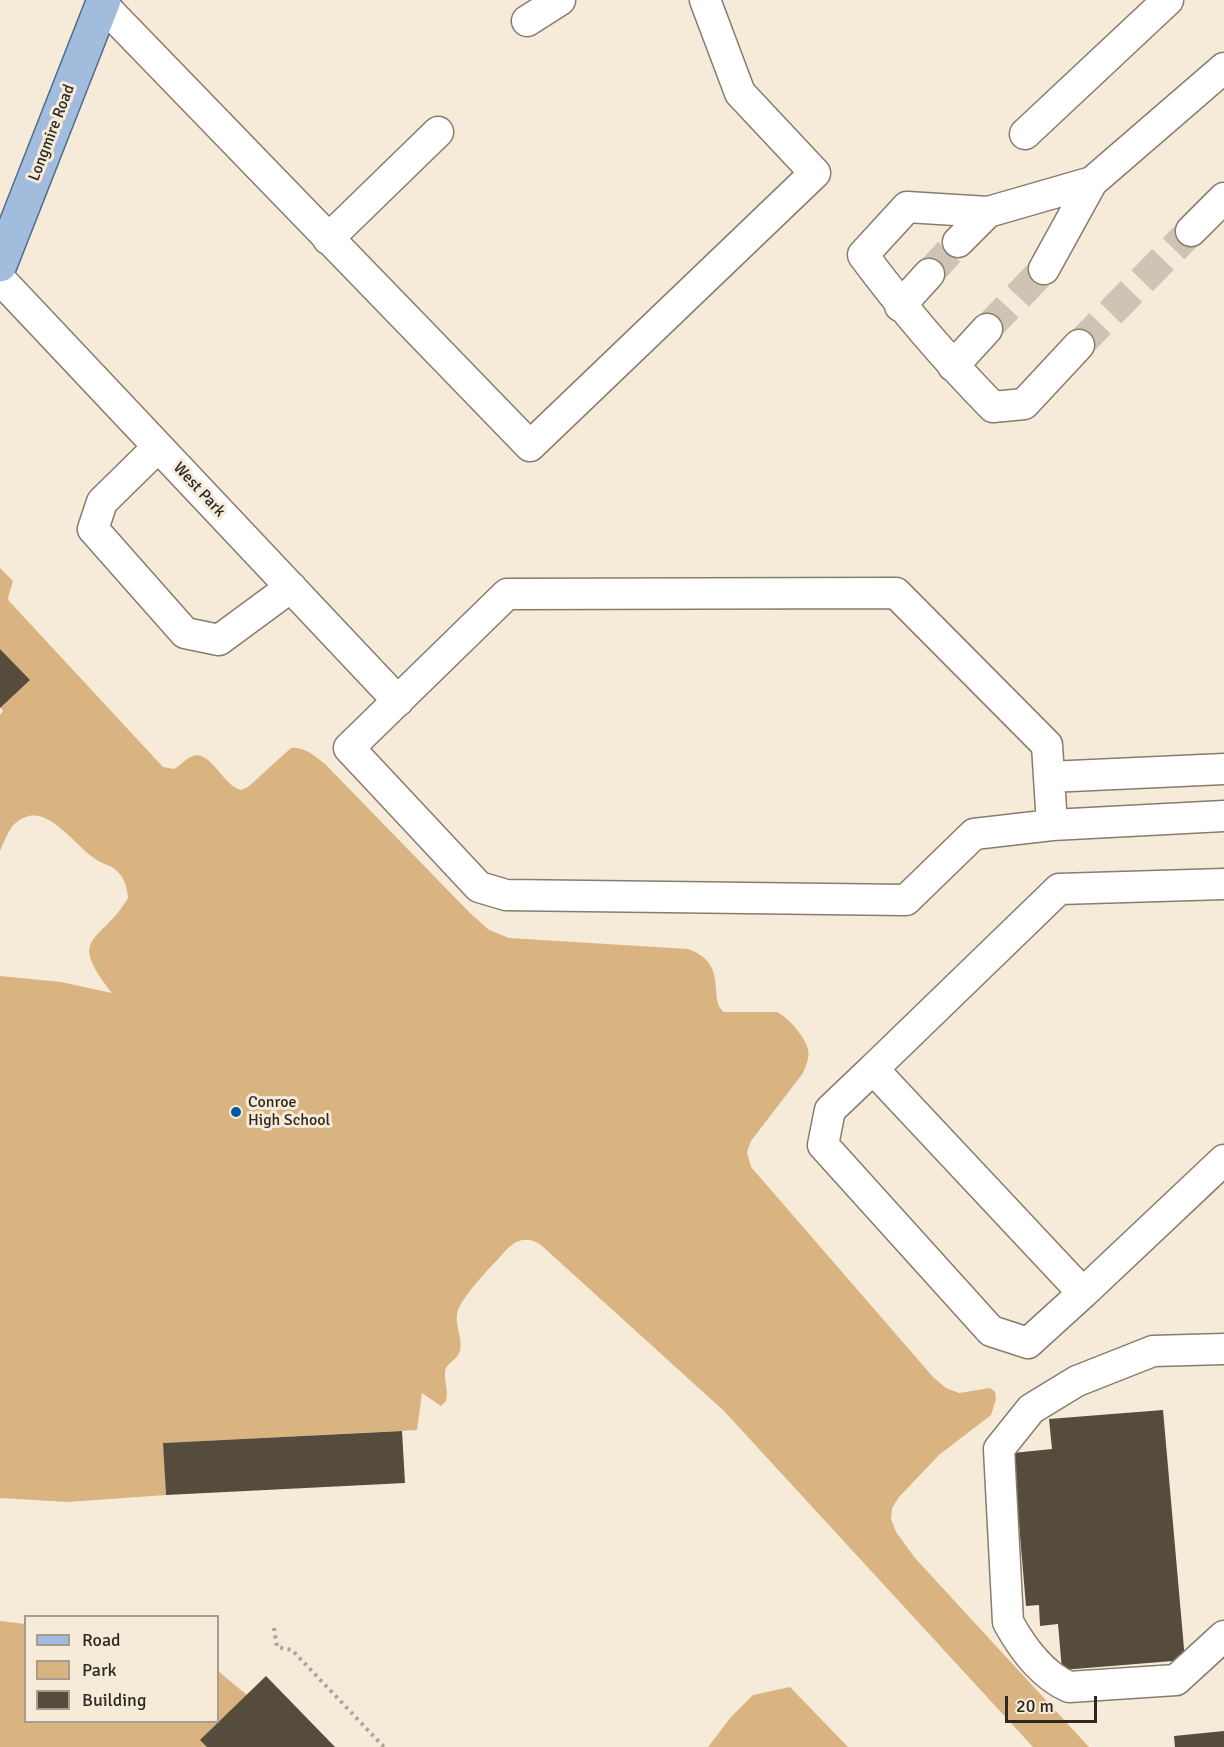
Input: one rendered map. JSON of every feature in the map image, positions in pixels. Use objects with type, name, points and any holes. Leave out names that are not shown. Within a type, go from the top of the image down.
[{"type":"main road","name":"Longmire Road","points":[[0,265],[9,215],[103,2]]},
{"type":"street","points":[[527,21],[560,0]]},
{"type":"street","points":[[103,2],[328,239],[530,446],[815,173],[740,93],[705,0]]},
{"type":"street","points":[[1025,134],[1168,0]]},
{"type":"street","points":[[1044,269],[1092,182],[1224,68]]},
{"type":"street","points":[[328,239],[438,132]]},
{"type":"street","points":[[1079,345],[1024,404],[993,407],[952,366],[900,306],[863,255],[907,207],[988,212],[1092,182]]},
{"type":"street","points":[[1191,231],[1224,198]]},
{"type":"street","points":[[958,242],[988,212]]},
{"type":"street","points":[[900,306],[929,274]]},
{"type":"street","name":"West Park","points":[[0,279],[398,700]]},
{"type":"street","points":[[952,366],[987,329]]},
{"type":"street","points":[[158,447],[102,502],[93,529],[185,633],[219,640],[291,587]]},
{"type":"street","points":[[1052,825],[1047,745],[896,593],[507,594],[349,748],[478,887],[506,895],[906,900],[974,834],[1052,825],[1224,816]]},
{"type":"street","points":[[1049,777],[1224,770]]},
{"type":"street","points":[[1224,884],[1059,889],[830,1110],[823,1146],[991,1331],[1028,1343],[1224,1160]]},
{"type":"street","points":[[873,1069],[1083,1293]]},
{"type":"street","points":[[1224,1349],[1153,1351],[1077,1381],[1031,1409],[999,1449],[1008,1622],[1019,1643],[1057,1681],[1069,1687],[1176,1680],[1224,1636]]},
{"type":"path","points":[[274,1628],[277,1647],[292,1650],[384,1747]]},
{"type":"green space","points":[[0,568],[13,581],[9,601],[163,767],[174,769],[190,757],[200,756],[206,758],[229,783],[241,790],[248,787],[291,748],[305,750],[325,764],[489,930],[509,938],[688,949],[701,955],[709,963],[713,972],[719,1006],[724,1012],[777,1012],[791,1023],[806,1044],[807,1061],[803,1073],[751,1141],[747,1152],[751,1167],[933,1377],[946,1388],[959,1393],[990,1388],[995,1392],[996,1399],[991,1415],[939,1455],[899,1497],[892,1508],[891,1519],[896,1532],[915,1558],[1089,1747],[1033,1747],[724,1411],[541,1245],[532,1241],[516,1242],[508,1248],[479,1280],[459,1307],[457,1323],[461,1342],[460,1351],[446,1370],[446,1401],[441,1406],[422,1393],[417,1430],[164,1443],[166,1495],[68,1502],[0,1498],[0,976],[61,982],[112,993],[98,974],[91,960],[89,949],[92,941],[128,898],[125,884],[118,872],[87,853],[55,824],[38,816],[29,816],[17,821],[0,851],[0,715],[3,711],[0,707],[29,680],[0,649]]},
{"type":"green space","points":[[0,1621],[24,1624],[24,1723],[219,1723],[219,1672],[247,1695],[335,1747],[0,1747]]},
{"type":"green space","points":[[790,1687],[848,1747],[708,1747],[731,1717],[753,1695]]},
{"type":"building","points":[[0,649],[30,680],[0,708]]},
{"type":"building","points":[[1163,1410],[1185,1660],[1062,1670],[1058,1624],[1040,1626],[1039,1605],[1026,1606],[1013,1453],[1052,1449],[1049,1419]]},
{"type":"building","points":[[402,1431],[405,1483],[166,1495],[163,1443]]},
{"type":"building","points":[[266,1676],[335,1747],[207,1747],[200,1740]]},
{"type":"building","points":[[1224,1731],[1224,1747],[1175,1747],[1174,1736]]},
{"type":"tunnel","points":[[1079,345],[1191,231]]},
{"type":"tunnel","points":[[929,274],[958,242]]},
{"type":"tunnel","points":[[987,329],[1044,269]]},
{"type":"place","name":"Conroe High School","points":[[236,1112]]}]
